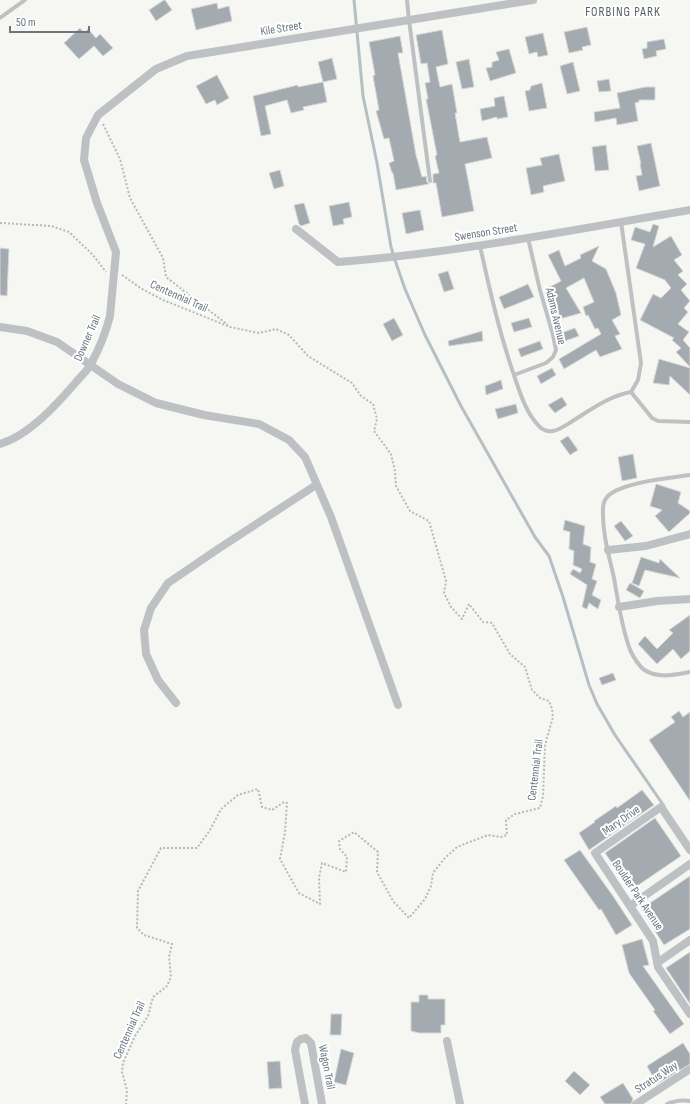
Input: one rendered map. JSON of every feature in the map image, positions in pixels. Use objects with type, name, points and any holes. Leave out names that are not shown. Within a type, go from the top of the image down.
[{"type":"street","name":"Kile Street","points":[[84,160],[86,138],[98,115],[156,69],[187,56],[533,0]]},
{"type":"street","name":"Downer Trail","points":[[0,444],[6,442],[33,425],[58,403],[90,366],[108,325],[116,252],[97,203],[84,160]]},
{"type":"street","name":"Swenson Street","points":[[296,229],[338,262],[384,258],[480,245],[690,210]]},
{"type":"street","points":[[0,327],[27,331],[57,342],[118,384],[156,403],[204,415],[259,424],[289,440],[305,457],[331,517],[398,705]]},
{"type":"street","points":[[176,703],[158,680],[146,654],[144,630],[151,608],[168,583],[218,548],[316,485]]},
{"type":"street","points":[[608,550],[646,546],[690,534]]},
{"type":"street","points":[[619,607],[657,601],[690,599]]},
{"type":"street","name":"Mary Drive","points":[[595,853],[661,807],[690,850]]},
{"type":"street","name":"Boulder Park Avenue","points":[[595,853],[653,940],[658,968],[690,1014]]},
{"type":"street","points":[[630,906],[690,864]]},
{"type":"street","points":[[657,963],[690,940]]},
{"type":"street","name":"Wagon Trail","points":[[305,1104],[296,1050],[297,1042],[306,1038],[311,1043],[322,1104]]},
{"type":"street","points":[[447,1040],[460,1104]]},
{"type":"street","name":"Stratus Way","points":[[636,1104],[690,1069]]},
{"type":"lane","points":[[0,18],[25,0]]},
{"type":"lane","points":[[407,0],[408,20],[430,180]]},
{"type":"lane","points":[[621,222],[641,364],[638,380],[631,392]]},
{"type":"lane","name":"Adams Avenue","points":[[514,375],[546,363],[553,357],[556,350],[528,237]]},
{"type":"lane","points":[[480,245],[494,310],[514,375],[524,403],[539,427],[545,430],[553,431],[563,427],[606,400],[619,394],[631,392]]},
{"type":"lane","points":[[631,392],[652,418],[658,422],[690,422]]},
{"type":"lane","points":[[690,475],[637,484],[618,489],[609,495],[604,501],[602,509],[619,607],[630,651],[642,668],[651,674],[672,675],[690,672]]},
{"type":"lane","points":[[667,1104],[685,1100],[690,1101]]},
{"type":"path","name":"Centennial Trail","points":[[98,115],[120,159],[130,198],[163,258],[166,277],[230,327]]},
{"type":"path","points":[[0,223],[51,226],[69,232],[93,255],[104,271],[108,274]]},
{"type":"path","name":"Centennial Trail","points":[[120,273],[142,289],[163,300],[230,327],[259,333],[276,329],[289,335],[308,356],[352,384],[361,396],[373,404],[376,419],[374,431],[391,454],[395,471],[396,486],[410,511],[429,521],[446,581],[444,593],[451,607],[462,619],[469,604],[483,622],[492,623],[510,654],[525,667],[532,690],[540,698],[549,701],[553,717],[545,745],[543,796],[540,808],[515,814],[506,820],[507,835],[501,837],[488,835],[457,847],[433,873],[431,886],[425,899],[409,918],[393,901],[377,872],[378,852],[354,832],[339,841],[340,849],[347,858],[346,872],[322,863],[320,878],[320,904],[300,893],[280,859],[285,832],[286,803],[284,802],[272,810],[262,808],[258,789],[238,795],[221,809],[210,830],[197,848],[161,848],[138,891],[137,928],[144,935],[172,944],[169,957],[171,977],[167,986],[153,997],[148,1016],[134,1036],[123,1063],[122,1072],[127,1090],[126,1104]]},
{"type":"building","points":[[164,0],[172,10],[156,21],[149,10]]},
{"type":"building","points":[[217,3],[218,9],[229,6],[232,21],[196,30],[191,9]]},
{"type":"building","points":[[587,27],[591,45],[582,47],[583,50],[569,53],[564,32]]},
{"type":"building","points":[[80,28],[84,33],[88,29],[96,38],[100,34],[113,48],[103,56],[94,46],[79,59],[64,43]]},
{"type":"building","points":[[442,30],[448,64],[436,67],[440,87],[452,84],[460,142],[487,137],[492,158],[465,164],[474,211],[442,217],[436,183],[433,183],[433,174],[439,173],[426,99],[428,99],[425,83],[430,82],[427,63],[421,64],[416,35]]},
{"type":"building","points":[[543,33],[548,55],[538,57],[537,52],[529,54],[525,37]]},
{"type":"building","points":[[400,36],[403,53],[398,53],[416,155],[422,177],[426,176],[429,184],[396,190],[393,173],[389,163],[394,161],[389,138],[384,139],[376,111],[379,110],[369,42]]},
{"type":"building","points":[[664,39],[666,49],[656,51],[657,56],[644,59],[642,49],[647,48],[647,42]]},
{"type":"building","points":[[509,49],[516,73],[490,81],[486,68],[492,67],[492,62],[499,60],[496,52]]},
{"type":"building","points":[[332,58],[337,79],[323,82],[318,62]]},
{"type":"building","points":[[469,59],[474,87],[462,89],[456,62]]},
{"type":"building","points":[[573,62],[580,91],[567,94],[560,66]]},
{"type":"building","points":[[217,75],[229,98],[217,105],[215,100],[206,104],[196,86]]},
{"type":"building","points":[[609,79],[611,91],[599,92],[597,81]]},
{"type":"building","points":[[323,82],[327,102],[303,107],[304,110],[291,113],[287,100],[265,106],[271,134],[261,136],[253,96],[298,85],[298,87]]},
{"type":"building","points":[[542,83],[547,108],[529,111],[525,91],[530,90],[531,86]]},
{"type":"building","points":[[645,87],[655,87],[655,100],[639,100],[639,102],[635,103],[638,121],[617,125],[616,118],[595,122],[594,112],[620,108],[617,93]]},
{"type":"building","points":[[504,96],[508,117],[497,119],[497,117],[482,121],[480,109],[495,106],[494,98]]},
{"type":"building","points":[[651,143],[660,186],[639,191],[636,176],[642,175],[637,146]]},
{"type":"building","points":[[606,145],[609,170],[595,171],[592,147]]},
{"type":"building","points":[[559,154],[565,181],[543,186],[544,192],[531,195],[526,168],[542,165],[540,158]]},
{"type":"building","points":[[280,170],[284,186],[274,189],[269,173]]},
{"type":"building","points":[[349,202],[352,217],[343,219],[344,224],[333,226],[329,206]]},
{"type":"building","points":[[304,203],[310,223],[301,226],[299,224],[294,205]]},
{"type":"building","points":[[420,210],[424,230],[406,234],[402,213]]},
{"type":"building","points":[[653,224],[659,226],[653,247],[671,236],[682,255],[674,260],[683,271],[678,275],[687,284],[681,290],[690,301],[684,308],[688,312],[678,324],[689,332],[683,340],[690,348],[690,367],[676,352],[681,348],[672,340],[674,338],[640,320],[653,294],[661,298],[671,288],[665,280],[636,268],[645,244],[631,240],[635,227],[650,232]]},
{"type":"building","points":[[599,246],[592,261],[606,269],[616,293],[621,315],[612,320],[620,334],[615,336],[622,349],[600,357],[596,350],[564,369],[559,359],[601,334],[598,328],[595,329],[588,315],[586,316],[583,307],[594,302],[584,278],[566,288],[581,313],[560,319],[554,295],[551,297],[548,288],[561,281],[548,255],[559,250],[565,266],[581,258],[580,255]]},
{"type":"building","points":[[0,248],[9,249],[7,296],[0,295]]},
{"type":"building","points":[[448,271],[454,289],[444,292],[438,274]]},
{"type":"building","points":[[528,284],[534,297],[504,309],[499,297]]},
{"type":"building","points":[[394,318],[403,335],[392,341],[383,324]]},
{"type":"building","points":[[529,318],[532,327],[514,332],[511,323]]},
{"type":"building","points":[[575,328],[579,336],[565,341],[561,333]]},
{"type":"building","points":[[482,331],[483,341],[449,346],[448,341]]},
{"type":"building","points":[[540,341],[543,349],[521,357],[518,349]]},
{"type":"building","points":[[659,359],[690,368],[690,395],[670,376],[669,385],[653,383]]},
{"type":"building","points":[[552,368],[556,375],[541,384],[537,376]]},
{"type":"building","points":[[501,380],[503,389],[486,395],[485,386]]},
{"type":"building","points":[[562,397],[567,405],[555,413],[548,405]]},
{"type":"building","points":[[516,404],[518,413],[498,419],[495,409]]},
{"type":"building","points":[[568,436],[578,450],[570,455],[560,441]]},
{"type":"building","points":[[633,454],[637,478],[622,481],[618,457]]},
{"type":"building","points":[[656,484],[681,492],[678,503],[690,511],[690,513],[669,532],[655,516],[662,510],[650,506]]},
{"type":"building","points":[[565,520],[585,526],[583,544],[591,547],[590,562],[596,564],[592,579],[597,581],[592,595],[601,600],[598,609],[589,603],[587,609],[582,607],[587,585],[570,574],[573,569],[580,573],[582,569],[573,565],[574,551],[569,549],[570,532],[563,530]]},
{"type":"building","points":[[621,521],[633,536],[625,541],[614,526]]},
{"type":"building","points":[[641,557],[659,563],[660,559],[680,578],[645,570],[639,586],[632,583]]},
{"type":"building","points":[[630,583],[644,591],[640,598],[626,590]]},
{"type":"building","points":[[690,615],[690,651],[681,659],[673,649],[657,664],[638,644],[645,636],[657,649],[673,633],[669,630]]},
{"type":"building","points":[[613,673],[616,680],[602,685],[599,678]]},
{"type":"building","points":[[679,711],[683,717],[690,712],[690,801],[649,740],[675,722],[671,717]]},
{"type":"building","points":[[642,790],[654,805],[589,850],[579,833],[595,822],[594,821],[616,806],[617,808]]},
{"type":"building","points":[[655,818],[681,856],[631,890],[605,853]]},
{"type":"building","points":[[580,850],[632,925],[616,935],[601,909],[599,910],[564,860]]},
{"type":"building","points":[[690,876],[690,929],[664,945],[641,909]]},
{"type":"building","points":[[642,939],[649,965],[643,966],[684,1024],[670,1034],[653,1011],[655,1010],[629,973],[622,945]]},
{"type":"building","points":[[690,952],[690,1004],[666,968]]},
{"type":"building","points":[[419,995],[428,995],[428,999],[445,999],[445,1025],[441,1025],[441,1033],[419,1033],[411,1031],[411,1002],[419,1002]]},
{"type":"building","points":[[331,1014],[342,1014],[341,1035],[330,1035]]},
{"type":"building","points":[[683,1043],[690,1054],[690,1064],[657,1084],[647,1066]]},
{"type":"building","points":[[341,1049],[354,1053],[346,1085],[334,1082]]},
{"type":"building","points":[[280,1061],[282,1088],[269,1089],[267,1062]]},
{"type":"building","points":[[574,1071],[590,1085],[580,1095],[565,1081]]},
{"type":"building","points":[[623,1083],[633,1099],[631,1104],[605,1104],[600,1097]]},
{"type":"waterway","points":[[354,0],[363,96],[377,163],[391,247],[405,289],[425,335],[461,406],[535,537],[549,556],[563,597],[589,685],[597,704],[615,735],[664,806]]},
{"type":"district","name":"FORBING PARK","points":[[623,11]]}]
